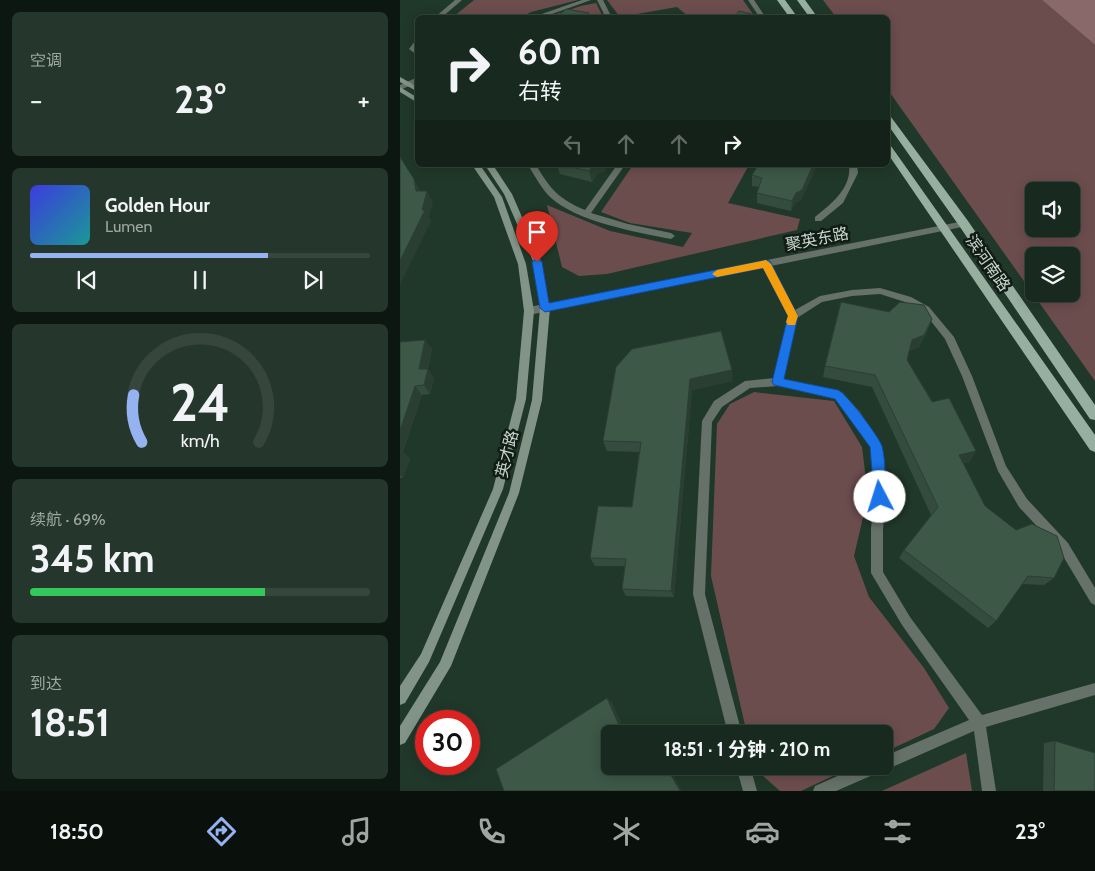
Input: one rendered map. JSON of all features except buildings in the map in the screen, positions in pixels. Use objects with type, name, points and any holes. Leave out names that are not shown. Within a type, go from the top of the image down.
[{"type":"main road","points":[[781,0],[792,15]]},
{"type":"main road","points":[[801,0],[812,15]]},
{"type":"main road","points":[[400,79],[415,88]]},
{"type":"main road","points":[[400,88],[415,99]]},
{"type":"main road","name":"滨河南路","points":[[890,122],[964,224],[1095,416]]},
{"type":"main road","name":"滨河南路","points":[[890,151],[1095,446]]},
{"type":"main road","name":"英才路","points":[[400,698],[425,658],[498,488],[521,399],[529,311],[522,264],[498,197],[477,167]]},
{"type":"main road","name":"英才路","points":[[400,738],[445,666],[514,493],[537,400],[545,308],[537,262],[508,194],[490,167]]},
{"type":"street","points":[[441,15],[459,0]]},
{"type":"street","points":[[542,15],[588,0]]},
{"type":"street","points":[[600,0],[608,15]]},
{"type":"street","points":[[751,0],[760,15]]},
{"type":"street","points":[[400,88],[415,81]]},
{"type":"street","points":[[533,167],[556,199],[622,226],[671,236]]},
{"type":"street","points":[[587,213],[620,167]]},
{"type":"street","points":[[818,219],[840,201],[854,173],[853,167]]},
{"type":"street","name":"聚英东路","points":[[529,311],[964,224]]},
{"type":"street","points":[[766,264],[793,316],[778,382]]},
{"type":"street","points":[[793,316],[820,298],[852,292],[880,291],[908,299],[926,309],[949,337],[967,376],[1002,468],[1023,503],[1064,546],[1095,599]]},
{"type":"street","points":[[733,725],[699,594],[707,421],[718,404],[748,384],[778,382],[838,395],[856,415],[876,446],[880,497],[877,529],[878,573],[906,621],[979,722],[989,791]]},
{"type":"street","points":[[893,760],[979,722],[1095,689]]},
{"type":"street","points":[[746,775],[750,791]]},
{"type":"street","points":[[820,791],[856,775]]},
{"type":"shaded area","points":[[474,0],[578,0],[526,15],[455,15]]},
{"type":"shaded area","points":[[607,0],[743,0],[754,15],[687,15],[677,7],[631,15],[618,15]]},
{"type":"shaded area","points":[[823,0],[1042,0],[1095,45],[1095,381],[1039,302],[1080,302],[1080,247],[1025,247],[1025,283],[890,93],[890,15],[834,15]]},
{"type":"shaded area","points":[[1042,0],[1095,0],[1095,45]]},
{"type":"shaded area","points":[[596,3],[602,15],[553,15]]},
{"type":"shaded area","points":[[632,167],[748,167],[728,203],[800,219],[797,230],[607,274],[579,276],[562,267],[547,205],[610,231],[683,247],[692,233],[630,223],[601,212]]},
{"type":"shaded area","points":[[754,392],[834,401],[862,447],[868,496],[854,556],[869,597],[924,668],[949,708],[934,729],[893,748],[893,725],[745,725],[711,576],[717,424],[730,404]]},
{"type":"shaded area","points":[[966,753],[972,791],[882,791]]},
{"type":"shaded area","points":[[762,775],[835,775],[801,791],[780,791]]},
{"type":"slow traffic","points":[[717,274],[766,264],[793,316],[791,322]]},
{"type":"route","points":[[537,262],[545,308],[766,264],[793,316],[778,382],[838,395],[856,415],[876,446],[880,497]]}]
